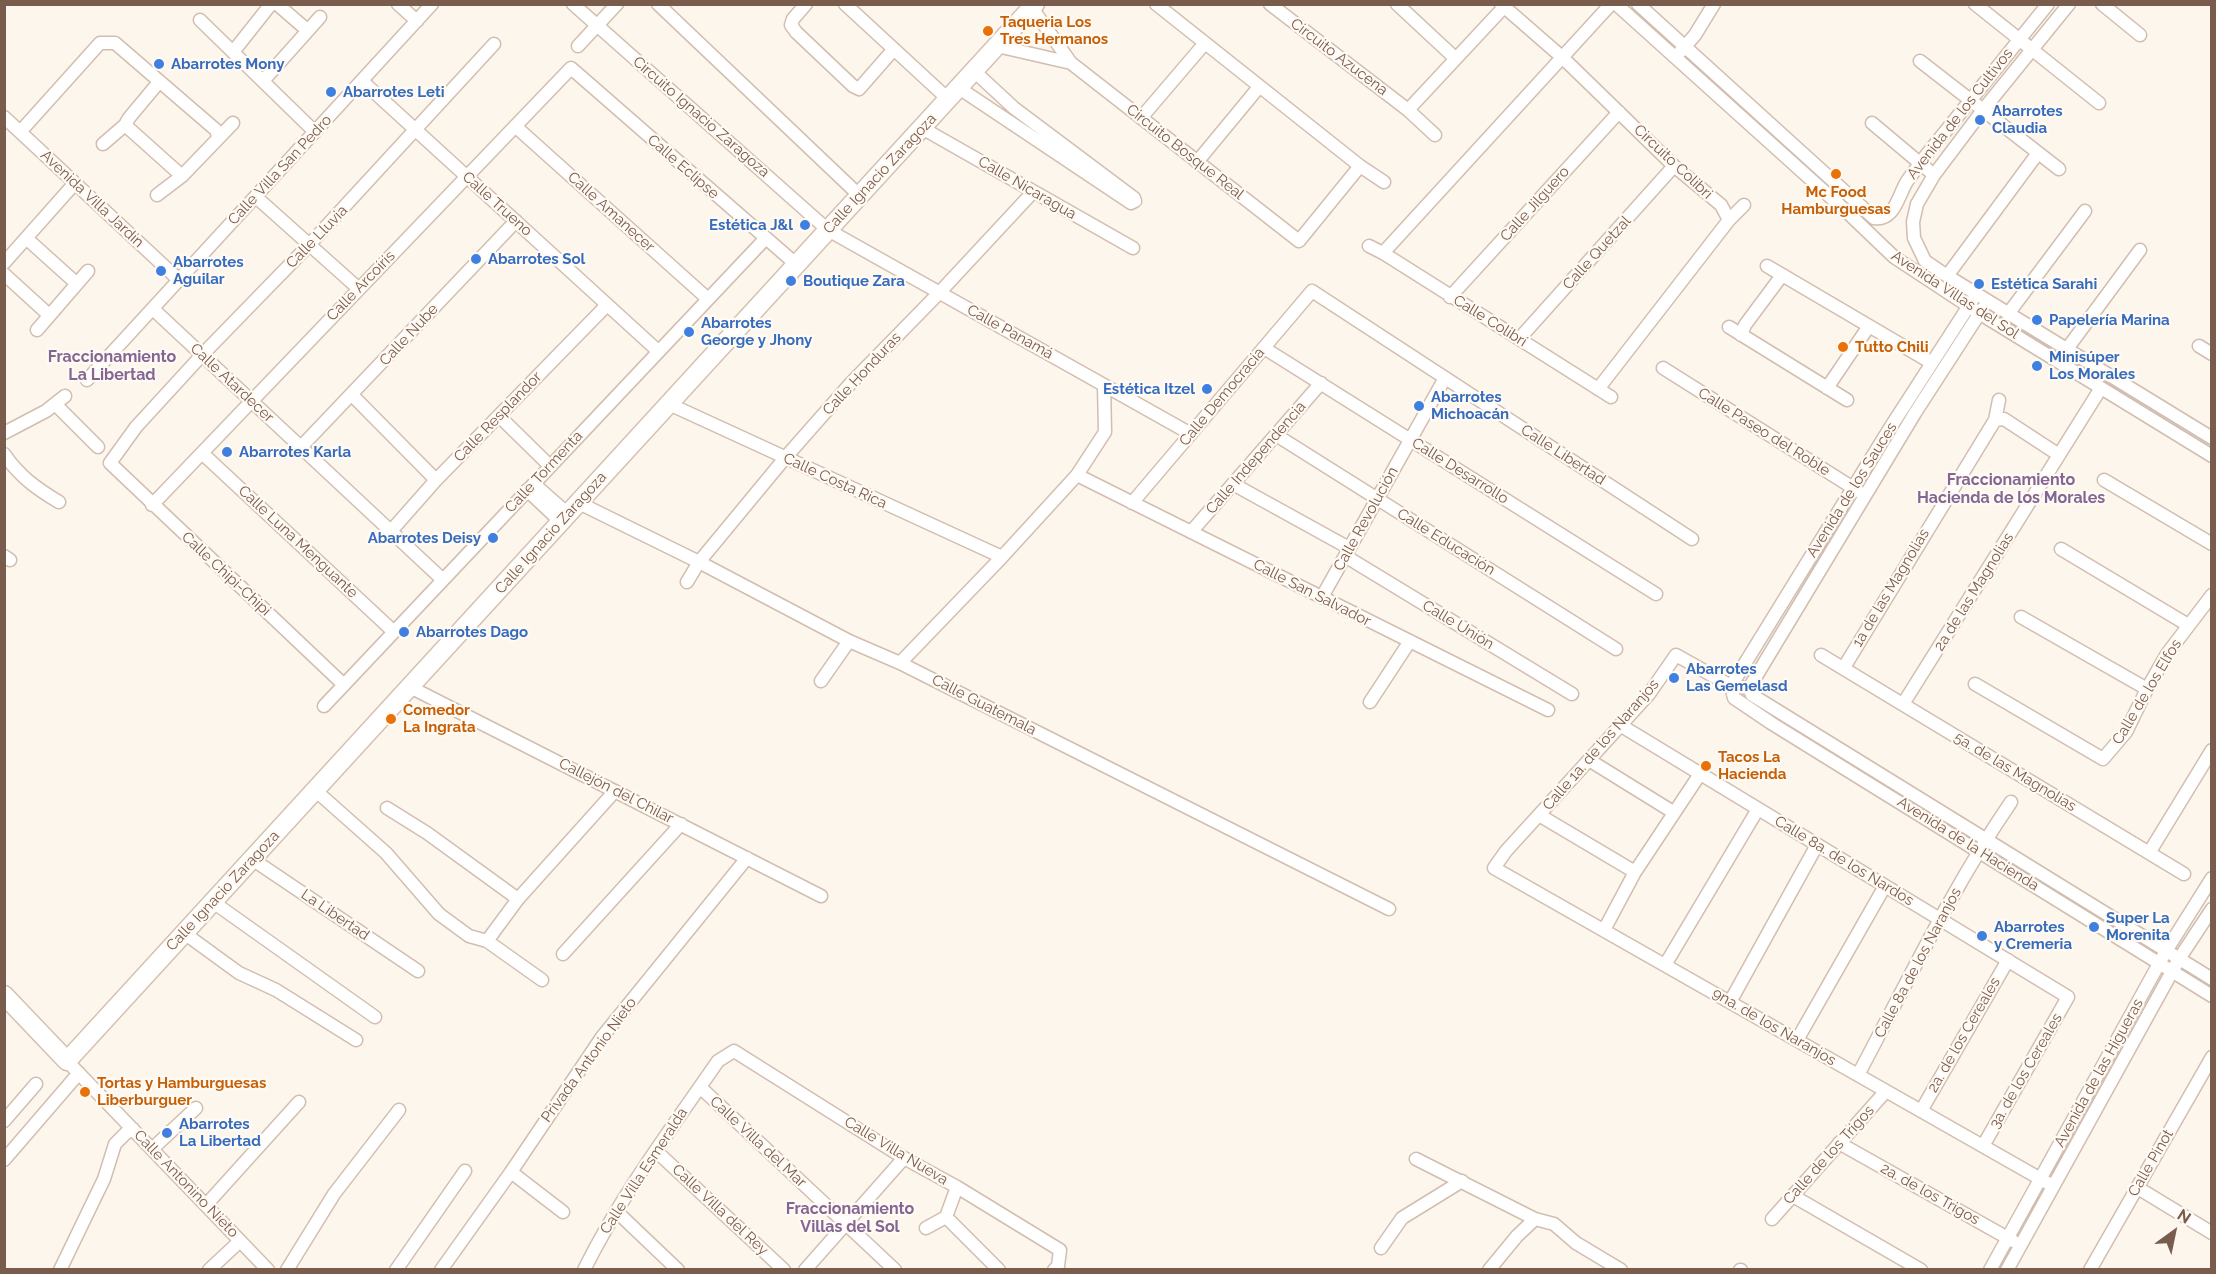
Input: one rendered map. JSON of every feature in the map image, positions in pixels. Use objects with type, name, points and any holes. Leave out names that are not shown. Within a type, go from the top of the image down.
[{"type":"main road","name":"Calle Ignacio Zaragoza","points":[[73,1067],[184,933],[1033,6]]},
{"type":"main road","name":"Calle Antonino Nieto","points":[[4,995],[73,1067]]},
{"type":"street","points":[[233,52],[271,4]]},
{"type":"street","points":[[278,4],[307,30]]},
{"type":"street","points":[[398,4],[417,21]]},
{"type":"street","name":"Calle Villa San Pedro","points":[[87,380],[432,4]]},
{"type":"street","name":"Circuito Ignacio Zaragoza","points":[[573,4],[828,230]]},
{"type":"street","points":[[578,46],[616,4]]},
{"type":"street","points":[[658,4],[860,196]]},
{"type":"street","points":[[806,4],[793,19],[791,25],[859,89],[894,49]]},
{"type":"street","points":[[845,4],[894,49],[953,94],[1005,119],[1131,203],[1135,201],[1014,108],[974,71]]},
{"type":"street","points":[[1156,4],[1360,166],[1384,182]]},
{"type":"street","name":"Circuito Azucena","points":[[1270,4],[1408,110],[1435,135]]},
{"type":"street","points":[[1397,4],[1455,58]]},
{"type":"street","points":[[1383,253],[1611,4]]},
{"type":"street","name":"Avenida Villas del Sol","points":[[1616,4],[1894,257],[2211,456]]},
{"type":"street","points":[[1638,4],[1874,218],[1868,233]]},
{"type":"street","points":[[1674,57],[1695,35],[1714,4]]},
{"type":"street","points":[[1975,4],[2099,103]]},
{"type":"street","name":"Avenida de los Cultivos","points":[[1874,218],[1880,219],[1890,213],[1920,163],[2048,4]]},
{"type":"street","name":"Avenida de los Cultivos","points":[[1925,261],[1914,237],[1913,222],[1917,204],[1934,175],[1983,110],[2069,4]]},
{"type":"street","points":[[2102,4],[2140,35]]},
{"type":"street","name":"Circuito Bosque Real","points":[[1033,6],[1071,63],[1299,241],[1360,166]]},
{"type":"street","points":[[1408,110],[1502,6]]},
{"type":"street","name":"Circuito Colibri","points":[[1502,6],[1563,58],[1674,166],[1721,205],[1729,220]]},
{"type":"street","points":[[263,81],[320,16]]},
{"type":"street","points":[[200,20],[315,132]]},
{"type":"street","points":[[20,132],[100,43],[108,42],[115,43],[216,130],[219,136]]},
{"type":"street","points":[[1141,118],[1205,43]]},
{"type":"street","name":"Calle Lluvia","points":[[110,463],[136,428],[202,355],[417,131],[494,44]]},
{"type":"street","name":"Circuito Bosque Real","points":[[997,46],[1071,63]]},
{"type":"street","points":[[1920,61],[2059,169]]},
{"type":"street","name":"Calle Arcoíris","points":[[152,505],[571,68]]},
{"type":"street","name":"Calle Eclipse","points":[[571,68],[797,265]]},
{"type":"street","name":"Calle Trueno","points":[[362,81],[658,351]]},
{"type":"street","points":[[103,144],[126,125],[129,118],[159,82]]},
{"type":"street","points":[[1197,162],[1259,87]]},
{"type":"street","points":[[1005,119],[1014,108]]},
{"type":"street","name":"Calle Jilguero","points":[[1450,297],[1619,112]]},
{"type":"street","name":"Avenida Villa Jardín","points":[[4,117],[179,280]]},
{"type":"street","points":[[157,195],[182,176],[233,123]]},
{"type":"street","points":[[1872,123],[1934,175]]},
{"type":"street","points":[[126,125],[182,176]]},
{"type":"street","name":"Calle Amanecer","points":[[515,126],[708,299]]},
{"type":"street","name":"Calle Nicaragua","points":[[922,128],[1133,248]]},
{"type":"street","points":[[1947,276],[2038,153]]},
{"type":"street","points":[[1804,174],[1814,164]]},
{"type":"street","name":"Calle Quetzal","points":[[1519,339],[1674,166]]},
{"type":"street","points":[[4,263],[75,183]]},
{"type":"street","name":"Calle Honduras","points":[[687,582],[699,562],[851,383],[1033,192]]},
{"type":"street","points":[[256,197],[359,289]]},
{"type":"street","points":[[1598,389],[1729,220],[1744,205]]},
{"type":"street","points":[[2008,314],[2085,211]]},
{"type":"street","name":"Calle Nube","points":[[301,447],[516,221]]},
{"type":"street","name":"Calle Panamá","points":[[828,230],[1191,434]]},
{"type":"street","points":[[26,238],[76,283]]},
{"type":"street","name":"Calle Tormenta","points":[[324,706],[765,239]]},
{"type":"street","name":"Calle Colibrí","points":[[1368,246],[1383,253],[1611,397]]},
{"type":"street","points":[[2058,361],[2140,250]]},
{"type":"street","name":"Avenida Villas del Sol","points":[[1925,261],[2211,438]]},
{"type":"street","points":[[1767,266],[1932,363]]},
{"type":"street","points":[[37,330],[88,271]]},
{"type":"street","points":[[4,274],[49,315]]},
{"type":"street","points":[[1741,335],[1745,325],[1780,278],[1785,276]]},
{"type":"street","name":"Calle Democracia","points":[[1132,503],[1312,291]]},
{"type":"street","name":"Calle Libertad","points":[[1312,291],[1692,539]]},
{"type":"street","name":"Avenida de los Sauces","points":[[1731,686],[1932,363],[1982,298]]},
{"type":"street","name":"Calle Resplandor","points":[[391,531],[436,480],[608,305]]},
{"type":"street","name":"Calle Atardecer","points":[[153,309],[443,580]]},
{"type":"street","name":"Avenida de los Sauces","points":[[1749,688],[1974,309]]},
{"type":"street","points":[[1827,388],[1869,326]]},
{"type":"street","points":[[1729,327],[1848,400]]},
{"type":"street","points":[[2199,346],[2211,354]]},
{"type":"street","name":"Calle Desarrollo","points":[[1264,348],[1656,594]]},
{"type":"street","name":"Calle Paseo del Roble","points":[[1663,368],[1865,496]]},
{"type":"street","name":"Calle Revolución","points":[[1322,597],[1445,378]]},
{"type":"street","name":"Calle Independencia","points":[[1191,532],[1321,383]]},
{"type":"street","points":[[900,663],[1077,475],[1105,432],[1104,385]]},
{"type":"street","name":"2a de las Magnolias","points":[[1904,704],[2101,388]]},
{"type":"street","points":[[352,394],[436,480]]},
{"type":"street","points":[[4,433],[46,411],[65,396]]},
{"type":"street","points":[[1999,400],[1995,420],[2004,419],[2059,455]]},
{"type":"street","points":[[55,404],[98,447]]},
{"type":"street","name":"Calle Costa Rica","points":[[669,404],[1002,557]]},
{"type":"street","points":[[499,416],[550,466]]},
{"type":"street","name":"1a de las Magnolias","points":[[1846,669],[1846,664],[1995,420]]},
{"type":"street","name":"Calle Educación","points":[[1276,435],[1616,649]]},
{"type":"street","name":"Calle Luna Menguante","points":[[202,453],[394,632]]},
{"type":"street","points":[[4,454],[19,474],[59,502]]},
{"type":"street","name":"Calle Chipi-Chipi","points":[[110,463],[344,685]]},
{"type":"street","name":"Calle San Salvador","points":[[1077,475],[1548,710]]},
{"type":"street","points":[[2104,480],[2211,544]]},
{"type":"street","name":"Calle Unión","points":[[1233,484],[1347,552],[1572,694]]},
{"type":"street","name":"Calle Guatemala","points":[[531,487],[569,513],[699,562],[849,641],[900,663],[1389,909]]},
{"type":"street","points":[[2061,549],[2188,625]]},
{"type":"street","name":"Calle de los Elfos","points":[[1975,684],[2103,759],[2127,732],[2146,689],[2188,625],[2211,595]]},
{"type":"street","points":[[2021,618],[2146,689]]},
{"type":"street","points":[[821,681],[849,641]]},
{"type":"street","points":[[1370,702],[1410,641]]},
{"type":"street","name":"Calle 1a. de los Naranjos","points":[[1494,868],[1649,694],[1676,655],[1731,686],[1749,688]]},
{"type":"street","name":"5a. de las Magnolias","points":[[1821,655],[2184,874]]},
{"type":"street","name":"Avenida de la Hacienda","points":[[1731,686],[1734,698],[1744,705],[2211,996]]},
{"type":"street","name":"Callejón del Chilar","points":[[410,687],[821,896]]},
{"type":"street","name":"Avenida de la Hacienda","points":[[1749,688],[1752,695],[2211,979]]},
{"type":"street","name":"Calle 8a. de los Nardos","points":[[1620,725],[2068,997]]},
{"type":"street","points":[[2148,853],[2211,750]]},
{"type":"street","points":[[1589,760],[1673,812]]},
{"type":"street","points":[[1604,930],[1635,872],[1700,774]]},
{"type":"street","points":[[315,790],[386,852],[439,914],[469,936],[487,941],[542,980]]},
{"type":"street","points":[[487,941],[518,899],[615,791]]},
{"type":"street","name":"Calle 8a de los Naranjos","points":[[1858,1075],[1940,919],[1986,839],[2011,802]]},
{"type":"street","points":[[387,808],[427,833],[518,899]]},
{"type":"street","points":[[1665,965],[1758,809]]},
{"type":"street","points":[[1539,815],[1635,872]]},
{"type":"street","points":[[563,954],[681,824]]},
{"type":"street","points":[[1730,1002],[1817,845]]},
{"type":"street","name":"Privada Antonio Nieto","points":[[441,1269],[510,1173],[602,1037],[747,858]]},
{"type":"street","name":"La Libertad","points":[[252,859],[418,971]]},
{"type":"street","name":"9na. de los Naranjos","points":[[1494,868],[2053,1185]]},
{"type":"street","name":"Avenida de las Higueras","points":[[1990,1269],[2159,963],[2211,878]]},
{"type":"street","points":[[1797,1040],[1885,886]]},
{"type":"street","points":[[213,902],[375,1017]]},
{"type":"street","name":"Avenida de las Higueras","points":[[2007,1269],[2179,958],[2211,909]]},
{"type":"street","points":[[184,933],[239,973],[276,990],[356,1040]]},
{"type":"street","name":"2a. de los Cereales","points":[[1922,1111],[2007,960]]},
{"type":"street","name":"3a. de los Cereales","points":[[1983,1146],[2068,997]]},
{"type":"street","name":"Calle Villa Esmeralda","points":[[584,1269],[616,1210],[700,1087],[718,1061],[734,1051]]},
{"type":"street","name":"Calle Villa Nueva","points":[[734,1051],[904,1158],[957,1187],[1060,1250],[1058,1266],[1054,1269]]},
{"type":"street","name":"Calle Pinot","points":[[2090,1269],[2211,1056]]},
{"type":"street","points":[[5,1159],[73,1067]]},
{"type":"street","name":"Calle Antonino Nieto","points":[[73,1067],[268,1269]]},
{"type":"street","points":[[4,1121],[36,1084]]},
{"type":"street","name":"Calle Villa del Mar","points":[[700,1087],[895,1269]]},
{"type":"street","name":"Calle de los Trigos","points":[[1772,1219],[1886,1091]]},
{"type":"street","points":[[204,1203],[298,1102]]},
{"type":"street","points":[[152,1149],[196,1107]]},
{"type":"street","points":[[287,1269],[334,1194],[399,1110]]},
{"type":"street","points":[[60,1269],[104,1179],[115,1144],[133,1129]]},
{"type":"street","name":"2a. de los Trigos","points":[[1839,1143],[2020,1246]]},
{"type":"street","name":"Calle Villa del Rey","points":[[656,1151],[784,1269]]},
{"type":"street","points":[[204,1203],[245,1153]]},
{"type":"street","points":[[805,1269],[904,1158]]},
{"type":"street","points":[[1416,1159],[1535,1220],[1554,1224],[1576,1243],[1616,1268]]},
{"type":"street","points":[[396,1269],[465,1171]]},
{"type":"street","points":[[510,1173],[563,1212]]},
{"type":"street","points":[[1381,1248],[1402,1218],[1462,1181]]},
{"type":"street","points":[[926,1228],[945,1217],[957,1187]]},
{"type":"street","points":[[2138,1188],[2210,1229]]},
{"type":"street","points":[[1793,1196],[1921,1269]]},
{"type":"street","points":[[616,1210],[678,1269]]},
{"type":"street","points":[[945,1217],[999,1269]]},
{"type":"street","points":[[1492,1269],[1517,1236],[1535,1220]]},
{"type":"street","points":[[209,1269],[240,1241]]},
{"type":"place","name":"Taqueria Los Tres Hermanos","points":[[988,31]]},
{"type":"place","name":"Abarrotes Mony","points":[[159,64]]},
{"type":"place","name":"Abarrotes Leti","points":[[331,92]]},
{"type":"place","name":"Abarrotes Claudia","points":[[1980,120]]},
{"type":"place","name":"Mc Food Hamburguesas","points":[[1836,174]]},
{"type":"place","name":"Estética J&l","points":[[805,225]]},
{"type":"place","name":"Abarrotes Sol","points":[[476,259]]},
{"type":"place","name":"Abarrotes Aguilar","points":[[161,271]]},
{"type":"place","name":"Boutique Zara","points":[[791,281]]},
{"type":"place","name":"Estética Sarahi","points":[[1979,284]]},
{"type":"place","name":"Papelería Marina","points":[[2037,320]]},
{"type":"place","name":"Abarrotes George y Jhony","points":[[689,332]]},
{"type":"place","name":"Tutto Chili","points":[[1843,347]]},
{"type":"place","name":"Minisúper Los Morales","points":[[2037,366]]},
{"type":"place","name":"Estética Itzel","points":[[1207,389]]},
{"type":"place","name":"Abarrotes Michoacán","points":[[1419,406]]},
{"type":"place","name":"Abarrotes Karla","points":[[227,452]]},
{"type":"place","name":"Abarrotes Deisy","points":[[493,538]]},
{"type":"place","name":"Abarrotes Dago","points":[[404,632]]},
{"type":"place","name":"Abarrotes Las Gemelasd","points":[[1674,678]]},
{"type":"place","name":"Comedor La Ingrata","points":[[391,719]]},
{"type":"place","name":"Tacos La Hacienda","points":[[1706,766]]},
{"type":"place","name":"Super La Morenita","points":[[2094,927]]},
{"type":"place","name":"Abarrotes y Cremeria","points":[[1982,936]]},
{"type":"place","name":"Tortas y Hamburguesas Liberburguer","points":[[85,1092]]},
{"type":"place","name":"Abarrotes La Libertad","points":[[167,1133]]},
{"type":"district","name":"Fraccionamiento La Libertad","points":[[112,366]]},
{"type":"district","name":"Fraccionamiento Hacienda de los Morales","points":[[2011,489]]},
{"type":"district","name":"Fraccionamiento Villas del Sol","points":[[850,1218]]}]
